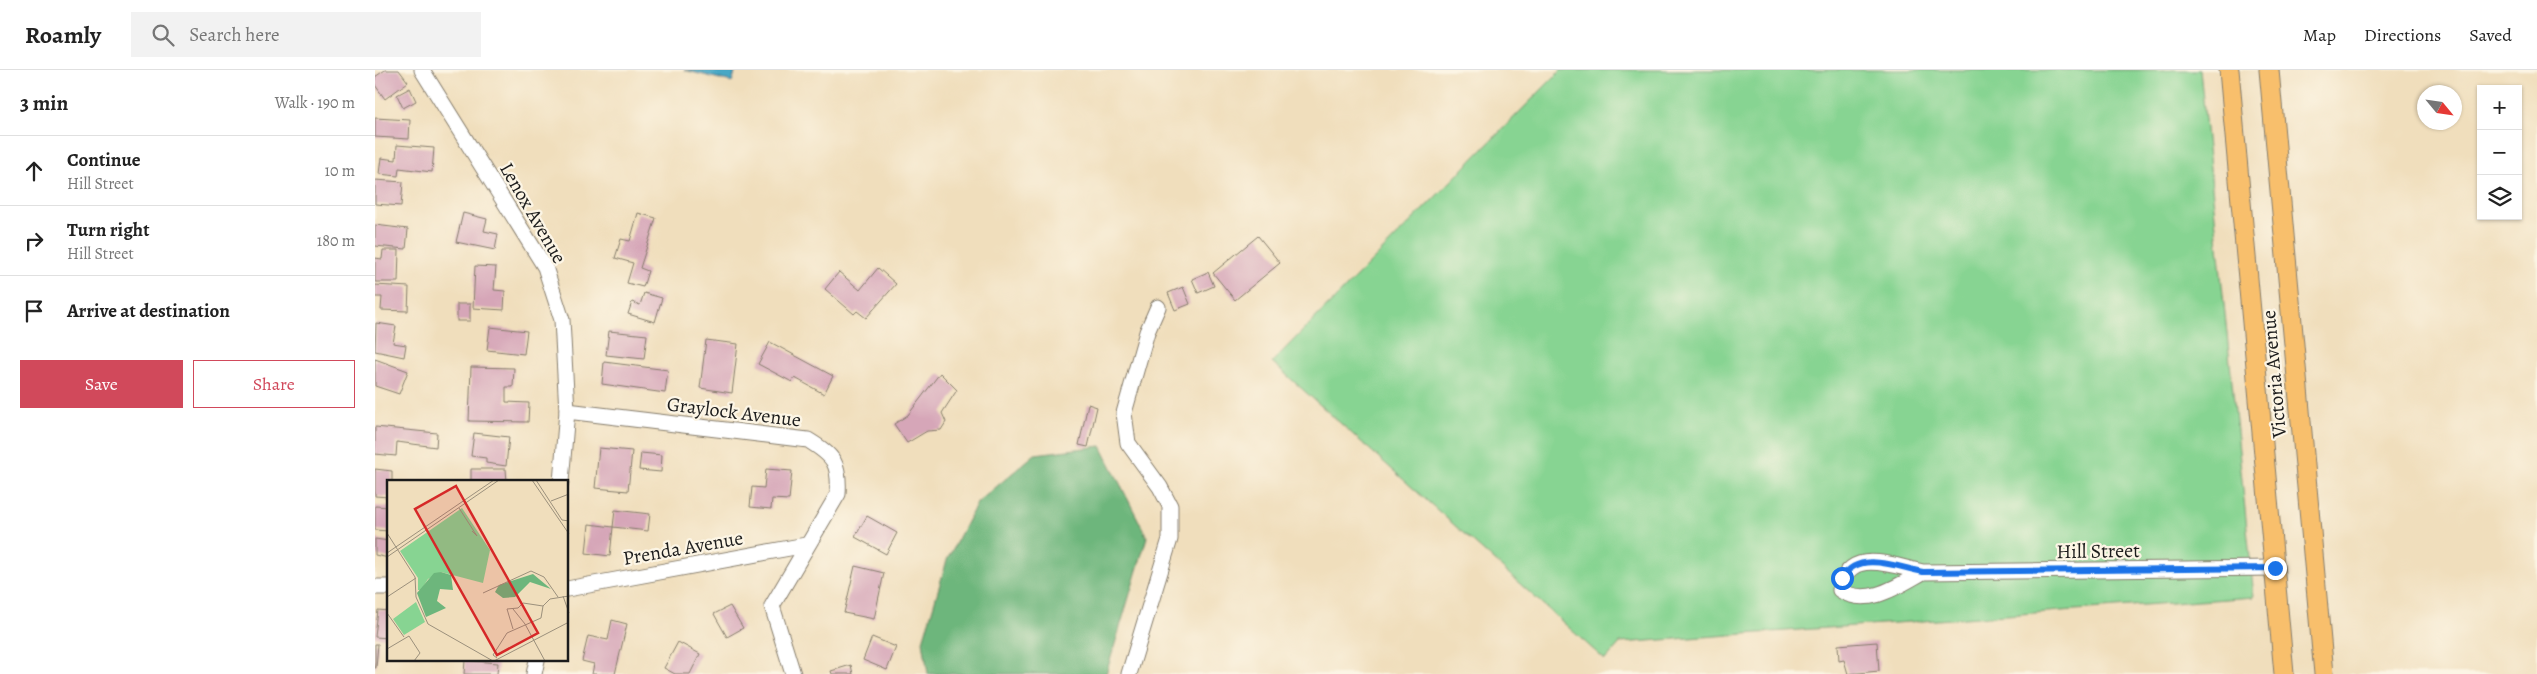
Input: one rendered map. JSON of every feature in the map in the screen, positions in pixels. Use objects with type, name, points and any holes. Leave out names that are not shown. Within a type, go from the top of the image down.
[{"type":"main road","name":"Victoria Avenue","points":[[2229,70],[2284,674]]},
{"type":"main road","name":"Victoria Avenue","points":[[2269,70],[2324,674]]},
{"type":"street","name":"Lenox Avenue","points":[[422,70],[545,267],[562,320],[567,411],[561,480]]},
{"type":"street","points":[[1129,674],[1170,539],[1170,506],[1160,487],[1128,443],[1124,413],[1147,332],[1158,307]]},
{"type":"street","name":"Graylock Avenue","points":[[567,411],[808,440],[828,452],[839,474],[838,494],[772,606],[793,674]]},
{"type":"street","name":"Prenda Avenue","points":[[569,589],[806,546]]},
{"type":"street","name":"Hill Street","points":[[1923,572],[1888,591],[1861,598],[1850,597],[1840,590],[1842,578],[1847,571],[1856,564],[1867,562],[1923,572],[2275,568]]},
{"type":"green space","points":[[1561,70],[2200,70],[2254,597],[1620,643],[1605,660],[1272,362]]},
{"type":"green space","points":[[1101,446],[1147,537],[1106,674],[928,674],[923,641],[947,560],[977,503],[1035,454]]},
{"type":"water","points":[[684,70],[736,70],[732,82]]},
{"type":"building","points":[[385,70],[399,70],[408,82],[385,99],[375,85],[375,77]]},
{"type":"building","points":[[410,88],[416,101],[403,108],[397,95]]},
{"type":"building","points":[[375,118],[410,120],[409,139],[375,137]]},
{"type":"building","points":[[397,145],[434,148],[432,172],[399,168],[398,176],[379,174],[381,158],[396,160]]},
{"type":"building","points":[[375,180],[403,182],[401,206],[375,204]]},
{"type":"building","points":[[463,213],[487,219],[484,231],[498,234],[495,250],[456,242]]},
{"type":"building","points":[[638,213],[656,218],[640,268],[648,271],[643,287],[627,283],[633,263],[615,258],[621,239],[630,241]]},
{"type":"building","points":[[375,225],[408,229],[406,249],[375,246]]},
{"type":"building","points":[[1258,236],[1280,263],[1235,300],[1213,273]]},
{"type":"building","points":[[383,250],[399,250],[398,282],[375,282],[375,258],[382,259]]},
{"type":"building","points":[[475,266],[496,267],[494,290],[505,291],[504,310],[473,308]]},
{"type":"building","points":[[878,268],[896,284],[866,318],[857,311],[854,314],[825,289],[839,272],[860,290]]},
{"type":"building","points":[[1208,272],[1214,286],[1198,293],[1192,279]]},
{"type":"building","points":[[375,285],[409,287],[408,311],[381,310],[382,297],[375,297]]},
{"type":"building","points":[[1183,287],[1190,304],[1175,310],[1168,293]]},
{"type":"building","points":[[644,293],[662,298],[655,322],[628,314],[632,302],[640,305]]},
{"type":"building","points":[[457,304],[470,304],[470,321],[457,321]]},
{"type":"building","points":[[376,323],[396,326],[393,343],[406,345],[404,357],[375,351]]},
{"type":"building","points":[[490,327],[527,331],[524,354],[487,350]]},
{"type":"building","points":[[609,331],[647,335],[644,359],[606,355]]},
{"type":"building","points":[[706,340],[738,344],[732,393],[700,388]]},
{"type":"building","points":[[770,342],[833,376],[824,394],[795,378],[792,382],[758,364]]},
{"type":"building","points":[[375,359],[408,371],[399,394],[375,386]]},
{"type":"building","points":[[604,362],[668,370],[665,393],[602,384]]},
{"type":"building","points":[[471,367],[514,368],[513,387],[506,387],[506,402],[529,403],[528,422],[469,421]]},
{"type":"building","points":[[940,373],[957,390],[942,413],[946,422],[941,430],[927,431],[907,443],[894,424],[908,415]]},
{"type":"building","points":[[1088,404],[1097,407],[1088,447],[1079,445]]},
{"type":"building","points":[[375,427],[437,433],[436,447],[397,442],[396,456],[375,454]]},
{"type":"building","points":[[474,433],[509,437],[506,466],[486,463],[486,458],[471,456]]},
{"type":"building","points":[[599,448],[632,451],[628,491],[595,488]]},
{"type":"building","points":[[641,453],[662,455],[661,472],[639,470]]},
{"type":"building","points":[[375,469],[392,471],[392,480],[387,480],[387,497],[375,496]]},
{"type":"building","points":[[471,469],[506,469],[507,480],[471,480]]},
{"type":"building","points":[[766,469],[792,471],[789,500],[772,499],[771,509],[750,507],[752,487],[764,488]]},
{"type":"building","points":[[375,506],[387,507],[387,531],[375,530]]},
{"type":"building","points":[[615,510],[650,514],[648,531],[613,527]]},
{"type":"building","points":[[867,516],[897,533],[886,554],[855,537]]},
{"type":"building","points":[[589,524],[613,527],[610,556],[586,553]]},
{"type":"building","points":[[375,539],[387,541],[387,558],[375,555]]},
{"type":"building","points":[[855,566],[884,573],[874,619],[844,613]]},
{"type":"building","points":[[730,606],[743,628],[727,637],[714,614]]},
{"type":"building","points":[[378,610],[387,611],[387,638],[375,637]]},
{"type":"building","points":[[612,620],[627,624],[615,674],[592,674],[594,664],[582,661],[588,636],[608,640]]},
{"type":"building","points":[[872,637],[896,647],[887,670],[863,660]]},
{"type":"building","points":[[678,642],[700,654],[690,674],[675,674],[664,668]]},
{"type":"building","points":[[1877,642],[1879,671],[1848,674],[1844,660],[1839,661],[1838,645]]},
{"type":"building","points":[[375,644],[378,644],[376,668],[375,668]]},
{"type":"building","points":[[465,662],[498,663],[497,674],[464,674]]},
{"type":"building","points":[[851,665],[853,674],[832,674],[831,671]]},
{"type":"route","points":[[1842,578],[1856,564],[1867,562],[1923,572],[2275,568]]}]
